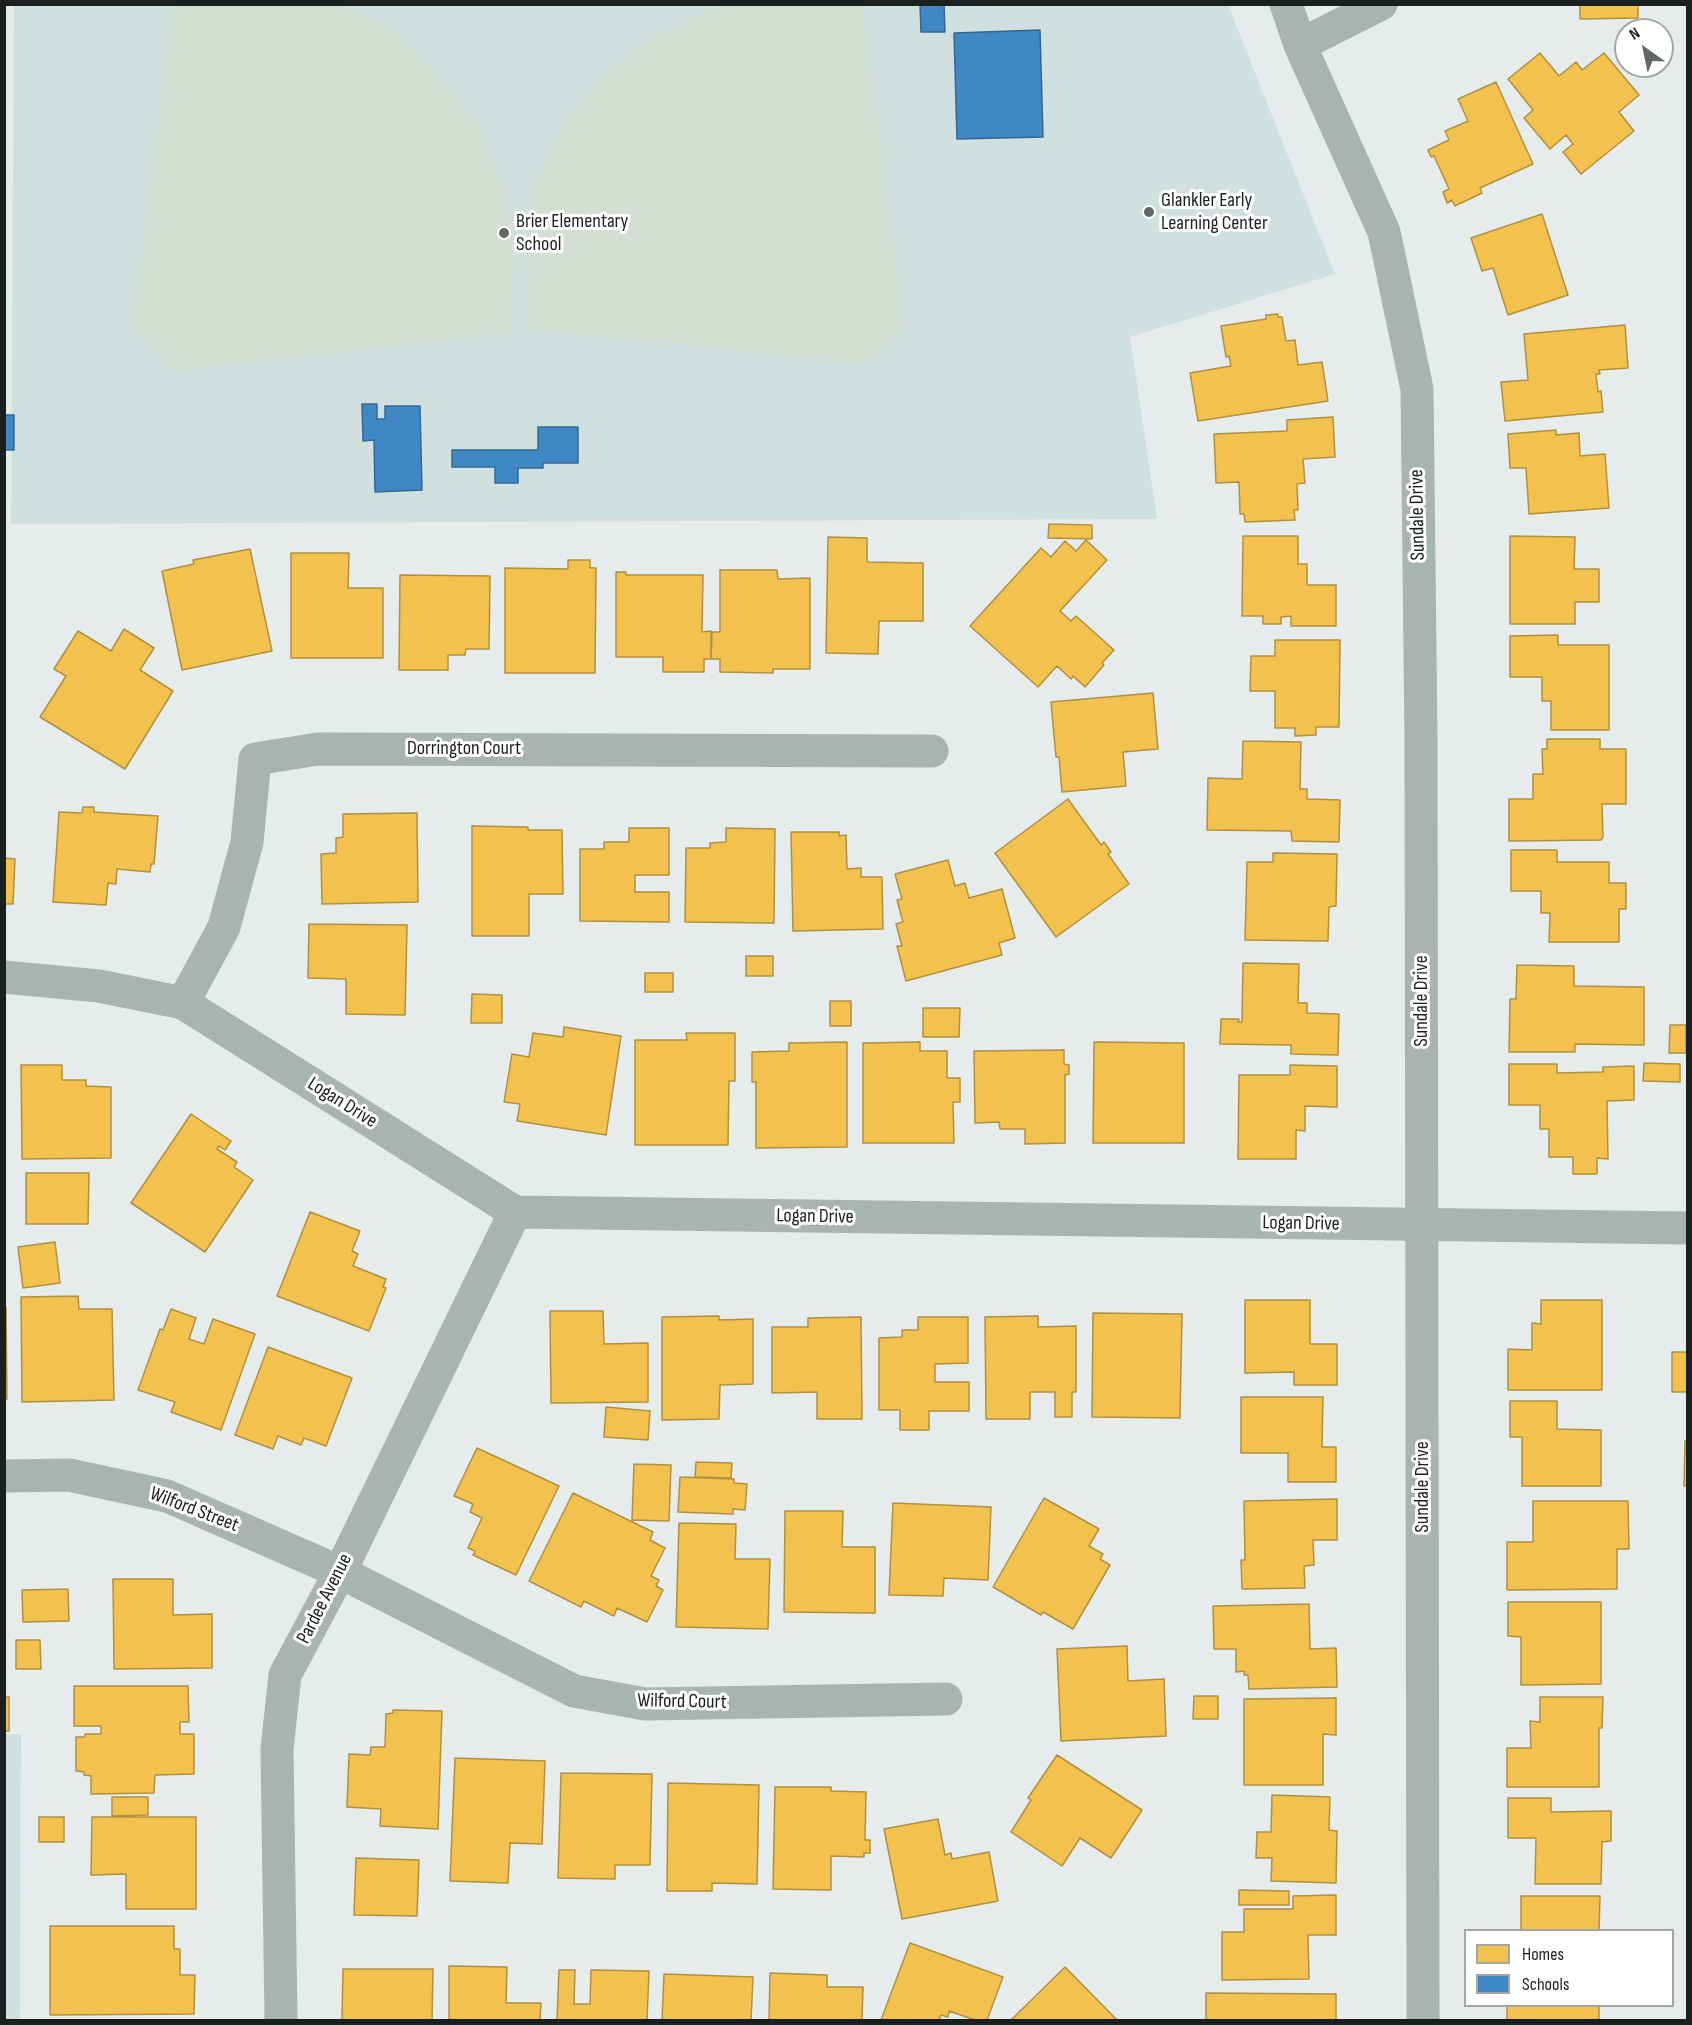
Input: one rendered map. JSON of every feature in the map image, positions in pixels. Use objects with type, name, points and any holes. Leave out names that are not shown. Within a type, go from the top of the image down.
[{"type":"street","name":"Sundale Drive","points":[[1286,4],[1300,45],[1383,232],[1417,389],[1423,1226],[1423,2020]]},
{"type":"street","points":[[1300,45],[1382,4]]},
{"type":"street","name":"Dorrington Court","points":[[183,1003],[224,927],[248,842],[255,759],[318,749],[932,752]]},
{"type":"street","name":"Logan Drive","points":[[4,976],[99,986],[183,1003],[515,1212],[1688,1228]]},
{"type":"street","name":"Pardee Avenue","points":[[281,2020],[277,1749],[285,1675],[340,1572],[515,1212]]},
{"type":"street","name":"Wilford Street","points":[[4,1476],[69,1475],[167,1496],[340,1572]]},
{"type":"street","name":"Wilford Court","points":[[340,1572],[574,1691],[645,1704],[946,1699]]},
{"type":"shaded area","name":"Brier Elementary School","points":[[14,5],[1228,5],[1335,274],[1130,337],[1157,519],[11,524]]},
{"type":"shaded area","points":[[5,1734],[21,1734],[20,2020],[5,2020]]},
{"type":"green space","points":[[732,4],[863,5],[904,328],[864,364],[526,329],[532,191],[563,127],[601,77],[648,41],[711,9]]},
{"type":"green space","points":[[173,5],[342,5],[385,24],[432,69],[477,123],[505,188],[514,256],[509,333],[173,371],[132,328]]},
{"type":"building: Homes","points":[[1580,4],[1638,4],[1638,18],[1580,19]]},
{"type":"building: Homes","points":[[1540,53],[1559,76],[1576,62],[1582,70],[1604,53],[1614,65],[1614,78],[1625,78],[1639,95],[1619,112],[1634,131],[1581,174],[1563,152],[1573,144],[1566,135],[1550,149],[1524,118],[1533,110],[1508,79]]},
{"type":"building: Homes","points":[[1496,82],[1533,164],[1480,188],[1482,193],[1455,206],[1452,200],[1447,203],[1443,192],[1449,189],[1434,156],[1431,157],[1428,150],[1449,140],[1445,131],[1468,121],[1458,99]]},
{"type":"building: Homes","points":[[1542,214],[1568,295],[1508,315],[1493,268],[1482,271],[1471,238]]},
{"type":"building: Homes","points":[[1278,314],[1278,317],[1282,317],[1286,341],[1295,340],[1298,365],[1322,362],[1328,401],[1198,421],[1190,373],[1231,366],[1229,356],[1226,357],[1221,326],[1266,319],[1266,315]]},
{"type":"building: Homes","points":[[1625,325],[1628,368],[1599,370],[1600,374],[1596,374],[1598,392],[1601,391],[1603,412],[1505,421],[1501,382],[1528,380],[1524,334]]},
{"type":"building: Homes","points":[[1333,417],[1335,457],[1303,459],[1305,483],[1297,484],[1298,510],[1294,510],[1295,520],[1245,522],[1244,514],[1240,514],[1239,482],[1216,483],[1214,434],[1287,431],[1287,420]]},
{"type":"building: Homes","points":[[1556,430],[1556,435],[1579,433],[1580,456],[1605,454],[1609,508],[1529,514],[1526,468],[1510,468],[1508,434]]},
{"type":"building: Homes","points":[[1049,524],[1092,525],[1092,539],[1048,538]]},
{"type":"building: Homes","points":[[1243,536],[1298,536],[1298,564],[1307,564],[1307,585],[1336,585],[1336,626],[1291,626],[1291,616],[1281,617],[1281,624],[1263,624],[1263,616],[1242,616]]},
{"type":"building: Homes","points":[[1510,536],[1575,537],[1574,569],[1599,569],[1599,602],[1575,602],[1575,624],[1510,624]]},
{"type":"building: Homes","points":[[828,537],[867,538],[867,562],[923,563],[923,621],[879,621],[878,654],[826,653]]},
{"type":"building: Homes","points":[[1086,540],[1107,560],[1060,611],[1071,621],[1076,616],[1114,650],[1085,687],[1073,676],[1071,679],[1057,666],[1038,687],[970,626],[1041,548],[1051,557],[1065,541],[1076,551]]},
{"type":"building: Homes","points":[[250,549],[272,651],[182,670],[162,571],[194,564],[193,560]]},
{"type":"building: Homes","points":[[291,553],[349,553],[348,588],[383,588],[383,658],[291,658]]},
{"type":"building: Homes","points":[[568,560],[590,560],[590,568],[596,568],[595,673],[505,673],[505,568],[568,569]]},
{"type":"building: Homes","points":[[720,570],[777,570],[778,579],[810,578],[810,669],[773,669],[773,673],[720,672],[720,659],[711,659],[712,632],[720,632]]},
{"type":"building: Homes","points":[[616,572],[626,572],[626,575],[703,575],[702,632],[711,631],[711,659],[704,659],[704,672],[663,672],[663,657],[616,657]]},
{"type":"building: Homes","points":[[400,575],[490,576],[489,649],[466,649],[465,655],[448,655],[448,670],[399,670]]},
{"type":"building: Homes","points":[[124,629],[154,648],[140,670],[173,691],[125,769],[40,717],[66,676],[54,669],[78,631],[111,651]]},
{"type":"building: Homes","points":[[1558,635],[1558,645],[1609,645],[1609,730],[1551,730],[1551,701],[1542,701],[1542,677],[1510,677],[1510,636]]},
{"type":"building: Homes","points":[[1275,640],[1340,640],[1339,727],[1316,727],[1316,735],[1295,736],[1295,728],[1275,728],[1275,691],[1250,691],[1251,656],[1275,656]]},
{"type":"building: Homes","points":[[1153,693],[1158,749],[1123,752],[1126,786],[1062,792],[1051,702]]},
{"type":"building: Homes","points":[[1547,739],[1600,739],[1600,749],[1626,749],[1626,804],[1602,804],[1603,837],[1601,840],[1509,841],[1509,799],[1533,799],[1533,774],[1543,774],[1542,749],[1547,749]]},
{"type":"building: Homes","points":[[1243,741],[1301,742],[1300,789],[1307,789],[1307,799],[1340,800],[1339,842],[1292,841],[1291,831],[1207,830],[1208,778],[1242,779]]},
{"type":"building: Homes","points":[[1068,799],[1101,845],[1104,842],[1111,852],[1108,854],[1129,884],[1056,937],[995,853]]},
{"type":"building: Homes","points":[[83,807],[94,807],[94,812],[158,816],[154,864],[151,864],[150,872],[117,869],[116,884],[108,883],[106,905],[53,902],[59,812],[82,813]]},
{"type":"building: Homes","points":[[417,813],[418,902],[322,904],[321,854],[336,853],[336,838],[343,837],[343,814]]},
{"type":"building: Homes","points":[[472,826],[562,830],[563,894],[529,894],[529,936],[472,936]]},
{"type":"building: Homes","points":[[629,828],[669,828],[669,875],[635,875],[635,892],[669,892],[669,922],[580,921],[580,849],[604,849],[604,842],[629,842]]},
{"type":"building: Homes","points":[[726,828],[775,829],[774,923],[685,922],[686,848],[710,848],[710,843],[726,842]]},
{"type":"building: Homes","points":[[791,832],[839,832],[839,836],[846,835],[847,869],[861,868],[861,877],[882,877],[883,929],[793,931]]},
{"type":"building: Homes","points":[[1511,850],[1557,850],[1557,862],[1609,862],[1609,883],[1626,883],[1626,909],[1619,909],[1619,942],[1549,942],[1550,913],[1541,913],[1541,891],[1511,891]]},
{"type":"building: Homes","points":[[1273,853],[1337,854],[1336,906],[1329,907],[1328,941],[1245,940],[1247,862],[1273,862]]},
{"type":"building: Homes","points":[[4,858],[15,859],[13,904],[4,904]]},
{"type":"building: Homes","points":[[948,860],[955,886],[965,883],[969,898],[1002,889],[1015,938],[999,943],[1002,955],[906,981],[897,946],[902,946],[896,924],[903,922],[897,900],[902,899],[895,874]]},
{"type":"building: Homes","points":[[309,924],[407,925],[405,1015],[346,1014],[346,979],[308,978]]},
{"type":"building: Homes","points":[[746,956],[773,956],[773,976],[746,976]]},
{"type":"building: Homes","points":[[1243,963],[1299,964],[1298,1003],[1307,1003],[1307,1013],[1339,1014],[1338,1055],[1291,1054],[1291,1045],[1220,1044],[1221,1019],[1239,1019],[1238,1022],[1242,1022]]},
{"type":"building: Homes","points":[[1517,965],[1574,966],[1574,986],[1644,987],[1644,1045],[1575,1044],[1575,1052],[1509,1052],[1510,999],[1516,999]]},
{"type":"building: Homes","points":[[645,973],[673,973],[673,992],[645,992]]},
{"type":"building: Homes","points":[[472,994],[502,995],[502,1023],[471,1023]]},
{"type":"building: Homes","points":[[830,1001],[851,1001],[851,1026],[830,1026]]},
{"type":"building: Homes","points":[[923,1008],[960,1008],[959,1037],[923,1037]]},
{"type":"building: Homes","points":[[1670,1025],[1686,1025],[1686,1053],[1669,1053]]},
{"type":"building: Homes","points":[[564,1027],[621,1036],[606,1135],[517,1121],[520,1104],[504,1102],[512,1054],[529,1057],[533,1033],[563,1037]]},
{"type":"building: Homes","points":[[686,1033],[735,1033],[735,1081],[729,1081],[728,1145],[635,1145],[635,1040],[687,1040]]},
{"type":"building: Homes","points":[[847,1042],[847,1147],[756,1148],[756,1082],[752,1082],[752,1052],[789,1051],[789,1043]]},
{"type":"building: Homes","points":[[920,1042],[920,1051],[947,1051],[947,1078],[960,1078],[960,1102],[953,1102],[954,1143],[863,1143],[863,1043]]},
{"type":"building: Homes","points":[[1094,1042],[1184,1043],[1184,1143],[1093,1143]]},
{"type":"building: Homes","points":[[1064,1050],[1064,1064],[1069,1065],[1069,1074],[1065,1075],[1065,1143],[1025,1144],[1025,1129],[1000,1129],[999,1122],[975,1123],[974,1051]]},
{"type":"building: Homes","points":[[1644,1063],[1680,1064],[1680,1082],[1643,1081]]},
{"type":"building: Homes","points":[[1509,1064],[1557,1064],[1557,1073],[1603,1072],[1603,1067],[1634,1066],[1634,1100],[1607,1101],[1608,1159],[1597,1158],[1597,1174],[1573,1174],[1573,1157],[1549,1157],[1549,1129],[1540,1129],[1540,1105],[1509,1105]]},
{"type":"building: Homes","points":[[21,1065],[62,1065],[62,1080],[86,1080],[86,1086],[111,1087],[111,1158],[22,1159]]},
{"type":"building: Homes","points":[[1290,1065],[1337,1066],[1337,1107],[1305,1106],[1305,1131],[1296,1130],[1296,1159],[1238,1159],[1239,1075],[1290,1075]]},
{"type":"building: Homes","points":[[191,1114],[231,1141],[225,1150],[219,1146],[217,1149],[237,1162],[234,1167],[253,1180],[205,1252],[131,1203]]},
{"type":"building: Homes","points":[[26,1173],[89,1173],[88,1224],[26,1224]]},
{"type":"building: Homes","points":[[310,1212],[360,1231],[352,1251],[358,1254],[353,1266],[386,1279],[383,1287],[386,1288],[369,1331],[277,1296]]},
{"type":"building: Homes","points":[[55,1242],[60,1283],[23,1288],[18,1247]]},
{"type":"building: Homes","points":[[78,1296],[79,1309],[112,1309],[114,1400],[22,1402],[21,1297]]},
{"type":"building: Homes","points":[[1245,1300],[1310,1300],[1310,1344],[1337,1344],[1337,1385],[1294,1385],[1294,1372],[1245,1373]]},
{"type":"building: Homes","points":[[1541,1300],[1602,1300],[1602,1390],[1508,1390],[1508,1349],[1532,1350],[1532,1323],[1541,1324]]},
{"type":"building: Homes","points":[[4,1307],[6,1307],[7,1399],[4,1399]]},
{"type":"building: Homes","points":[[171,1309],[196,1318],[189,1339],[204,1344],[213,1319],[255,1334],[221,1430],[171,1412],[175,1402],[138,1390],[160,1329],[163,1330]]},
{"type":"building: Homes","points":[[550,1311],[603,1311],[604,1344],[648,1343],[648,1402],[551,1403]]},
{"type":"building: Homes","points":[[1093,1313],[1182,1314],[1180,1418],[1092,1417]]},
{"type":"building: Homes","points":[[719,1316],[719,1320],[753,1319],[753,1384],[720,1385],[719,1419],[662,1420],[662,1317]]},
{"type":"building: Homes","points":[[1038,1316],[1038,1327],[1076,1326],[1076,1392],[1072,1392],[1072,1417],[1055,1417],[1055,1392],[1030,1392],[1030,1419],[986,1419],[985,1317]]},
{"type":"building: Homes","points":[[861,1317],[862,1419],[817,1419],[817,1392],[772,1393],[772,1327],[808,1327],[808,1318]]},
{"type":"building: Homes","points":[[918,1317],[968,1317],[968,1363],[935,1364],[935,1382],[969,1382],[969,1411],[929,1411],[929,1430],[900,1430],[900,1410],[879,1410],[879,1338],[902,1337],[902,1330],[918,1330]]},
{"type":"building: Homes","points":[[268,1347],[352,1378],[326,1446],[304,1438],[301,1445],[278,1436],[273,1449],[235,1435]]},
{"type":"building: Homes","points":[[1672,1352],[1688,1352],[1688,1392],[1672,1392]]},
{"type":"building: Homes","points":[[1241,1397],[1323,1397],[1322,1447],[1336,1447],[1336,1482],[1288,1482],[1288,1453],[1241,1453]]},
{"type":"building: Homes","points":[[1510,1401],[1557,1401],[1557,1429],[1601,1430],[1601,1486],[1522,1486],[1522,1437],[1510,1437]]},
{"type":"building: Homes","points":[[606,1407],[650,1411],[648,1440],[604,1437]]},
{"type":"building: Homes","points":[[1688,1440],[1688,1486],[1684,1486],[1685,1441]]},
{"type":"building: Homes","points":[[477,1448],[559,1486],[516,1575],[473,1555],[475,1551],[468,1548],[482,1518],[470,1512],[473,1504],[454,1496]]},
{"type":"building: Homes","points":[[696,1462],[732,1463],[731,1478],[695,1477]]},
{"type":"building: Homes","points":[[634,1464],[671,1465],[669,1521],[632,1520]]},
{"type":"building: Homes","points":[[680,1477],[734,1479],[734,1483],[747,1484],[745,1510],[733,1509],[733,1514],[678,1512]]},
{"type":"building: Homes","points":[[573,1493],[653,1532],[650,1540],[665,1548],[651,1576],[659,1580],[656,1586],[663,1590],[647,1622],[617,1608],[614,1616],[584,1601],[581,1607],[529,1581]]},
{"type":"building: Homes","points":[[1044,1498],[1099,1529],[1089,1546],[1103,1554],[1100,1559],[1110,1565],[1073,1629],[1043,1612],[1041,1615],[993,1587]]},
{"type":"building: Homes","points":[[1337,1499],[1337,1540],[1313,1540],[1314,1565],[1304,1566],[1305,1588],[1242,1589],[1241,1560],[1245,1560],[1244,1501]]},
{"type":"building: Homes","points":[[1533,1501],[1628,1501],[1629,1549],[1617,1549],[1617,1589],[1507,1590],[1507,1542],[1533,1542]]},
{"type":"building: Homes","points":[[893,1503],[991,1507],[988,1580],[944,1578],[943,1596],[889,1595]]},
{"type":"building: Homes","points":[[785,1511],[843,1511],[842,1547],[875,1547],[875,1613],[784,1612]]},
{"type":"building: Homes","points":[[679,1523],[736,1524],[735,1559],[770,1559],[768,1629],[676,1627]]},
{"type":"building: Homes","points":[[113,1579],[173,1579],[173,1615],[212,1614],[212,1668],[114,1669]]},
{"type":"building: Homes","points":[[68,1589],[69,1621],[23,1622],[22,1590]]},
{"type":"building: Homes","points":[[1508,1602],[1601,1602],[1601,1684],[1521,1685],[1521,1637],[1508,1636]]},
{"type":"building: Homes","points":[[1309,1604],[1310,1649],[1336,1648],[1337,1687],[1249,1689],[1248,1675],[1244,1675],[1244,1671],[1236,1672],[1236,1649],[1214,1649],[1213,1606]]},
{"type":"building: Homes","points":[[16,1640],[40,1640],[41,1669],[16,1669]]},
{"type":"building: Homes","points":[[1127,1646],[1128,1681],[1164,1679],[1166,1736],[1061,1741],[1057,1649]]},
{"type":"building: Homes","points":[[74,1686],[188,1686],[189,1722],[180,1722],[180,1734],[194,1734],[194,1774],[155,1775],[154,1793],[91,1794],[91,1776],[76,1771],[76,1737],[85,1737],[85,1734],[101,1734],[101,1726],[74,1726]]},
{"type":"building: Homes","points":[[1194,1696],[1218,1696],[1218,1719],[1193,1719]]},
{"type":"building: Homes","points":[[4,1697],[9,1697],[9,1731],[4,1731]]},
{"type":"building: Homes","points":[[1540,1697],[1603,1697],[1602,1728],[1599,1728],[1599,1787],[1507,1787],[1507,1748],[1531,1748],[1530,1721],[1540,1722]]},
{"type":"building: Homes","points":[[1336,1698],[1336,1735],[1323,1734],[1323,1785],[1244,1785],[1244,1699]]},
{"type":"building: Homes","points":[[393,1710],[442,1711],[438,1829],[380,1826],[381,1809],[347,1807],[349,1754],[370,1755],[371,1747],[385,1747],[386,1714],[393,1713]]},
{"type":"building: Homes","points":[[1057,1755],[1142,1810],[1111,1858],[1080,1838],[1062,1866],[1011,1832],[1031,1800],[1028,1798]]},
{"type":"building: Homes","points":[[455,1758],[545,1761],[542,1844],[510,1843],[508,1883],[450,1881]]},
{"type":"building: Homes","points":[[561,1773],[652,1774],[650,1865],[615,1865],[615,1879],[558,1878]]},
{"type":"building: Homes","points":[[668,1783],[759,1785],[757,1884],[712,1883],[712,1891],[667,1891]]},
{"type":"building: Homes","points":[[775,1787],[831,1787],[831,1791],[866,1792],[865,1840],[870,1840],[870,1853],[864,1853],[864,1857],[831,1856],[831,1890],[773,1889]]},
{"type":"building: Homes","points":[[1272,1795],[1330,1797],[1329,1830],[1337,1831],[1336,1883],[1271,1881],[1272,1858],[1256,1858],[1257,1832],[1271,1832]]},
{"type":"building: Homes","points":[[112,1797],[148,1797],[148,1815],[112,1816]]},
{"type":"building: Homes","points":[[1508,1798],[1551,1798],[1551,1812],[1611,1811],[1611,1841],[1602,1842],[1601,1884],[1535,1884],[1536,1838],[1508,1838]]},
{"type":"building: Homes","points":[[39,1817],[64,1817],[64,1842],[39,1842]]},
{"type":"building: Homes","points":[[92,1817],[196,1817],[196,1909],[126,1909],[126,1874],[91,1875]]},
{"type":"building: Homes","points":[[938,1819],[945,1855],[951,1853],[952,1859],[989,1852],[998,1901],[902,1919],[884,1829]]},
{"type":"building: Homes","points":[[356,1858],[419,1860],[417,1916],[354,1915]]},
{"type":"building: Homes","points":[[1239,1890],[1289,1891],[1289,1905],[1239,1905]]},
{"type":"building: Homes","points":[[1336,1895],[1336,1935],[1308,1935],[1309,1979],[1222,1980],[1222,1932],[1244,1932],[1244,1909],[1293,1909],[1293,1896]]},
{"type":"building: Homes","points":[[1521,1896],[1600,1896],[1599,1929],[1521,1929]]},
{"type":"building: Homes","points":[[50,1926],[174,1926],[174,1949],[180,1949],[180,1975],[195,1975],[194,2014],[50,2015]]},
{"type":"building: Homes","points":[[910,1943],[1003,1977],[987,2020],[975,2020],[949,2011],[948,2017],[941,2015],[939,2020],[881,2020]]},
{"type":"building: Homes","points":[[449,1966],[507,1967],[506,2003],[541,2003],[540,2020],[449,2020]]},
{"type":"building: Homes","points":[[1065,1967],[1117,2020],[1011,2020]]},
{"type":"building: Homes","points":[[343,1969],[433,1969],[432,2020],[342,2020]]},
{"type":"building: Homes","points":[[559,1970],[575,1970],[574,2004],[590,2004],[591,1970],[649,1971],[647,2020],[557,2020]]},
{"type":"building: Homes","points":[[770,1973],[827,1975],[827,1987],[863,1987],[862,2020],[769,2020]]},
{"type":"building: Homes","points":[[664,1974],[753,1977],[751,2020],[662,2020]]},
{"type":"building: Homes","points":[[1206,1993],[1336,1994],[1336,2020],[1206,2020]]},
{"type":"building: Homes","points":[[1507,2007],[1599,2007],[1599,2020],[1507,2020]]},
{"type":"building: Schools","points":[[920,4],[944,4],[945,32],[921,32]]},
{"type":"building: Schools","points":[[1040,30],[1043,137],[957,139],[954,33]]},
{"type":"building: Schools","points":[[362,404],[377,404],[377,419],[385,419],[385,406],[420,406],[422,490],[375,492],[374,440],[363,441]]},
{"type":"building: Schools","points":[[4,415],[14,415],[14,450],[4,450]]},
{"type":"building: Schools","points":[[538,427],[578,427],[578,463],[543,463],[543,468],[518,468],[518,483],[495,483],[495,467],[452,467],[452,450],[538,450]]},
{"type":"place","name":"Glankler Early Learning Center","points":[[1149,212]]},
{"type":"place","name":"Brier Elementary School","points":[[504,233]]}]
